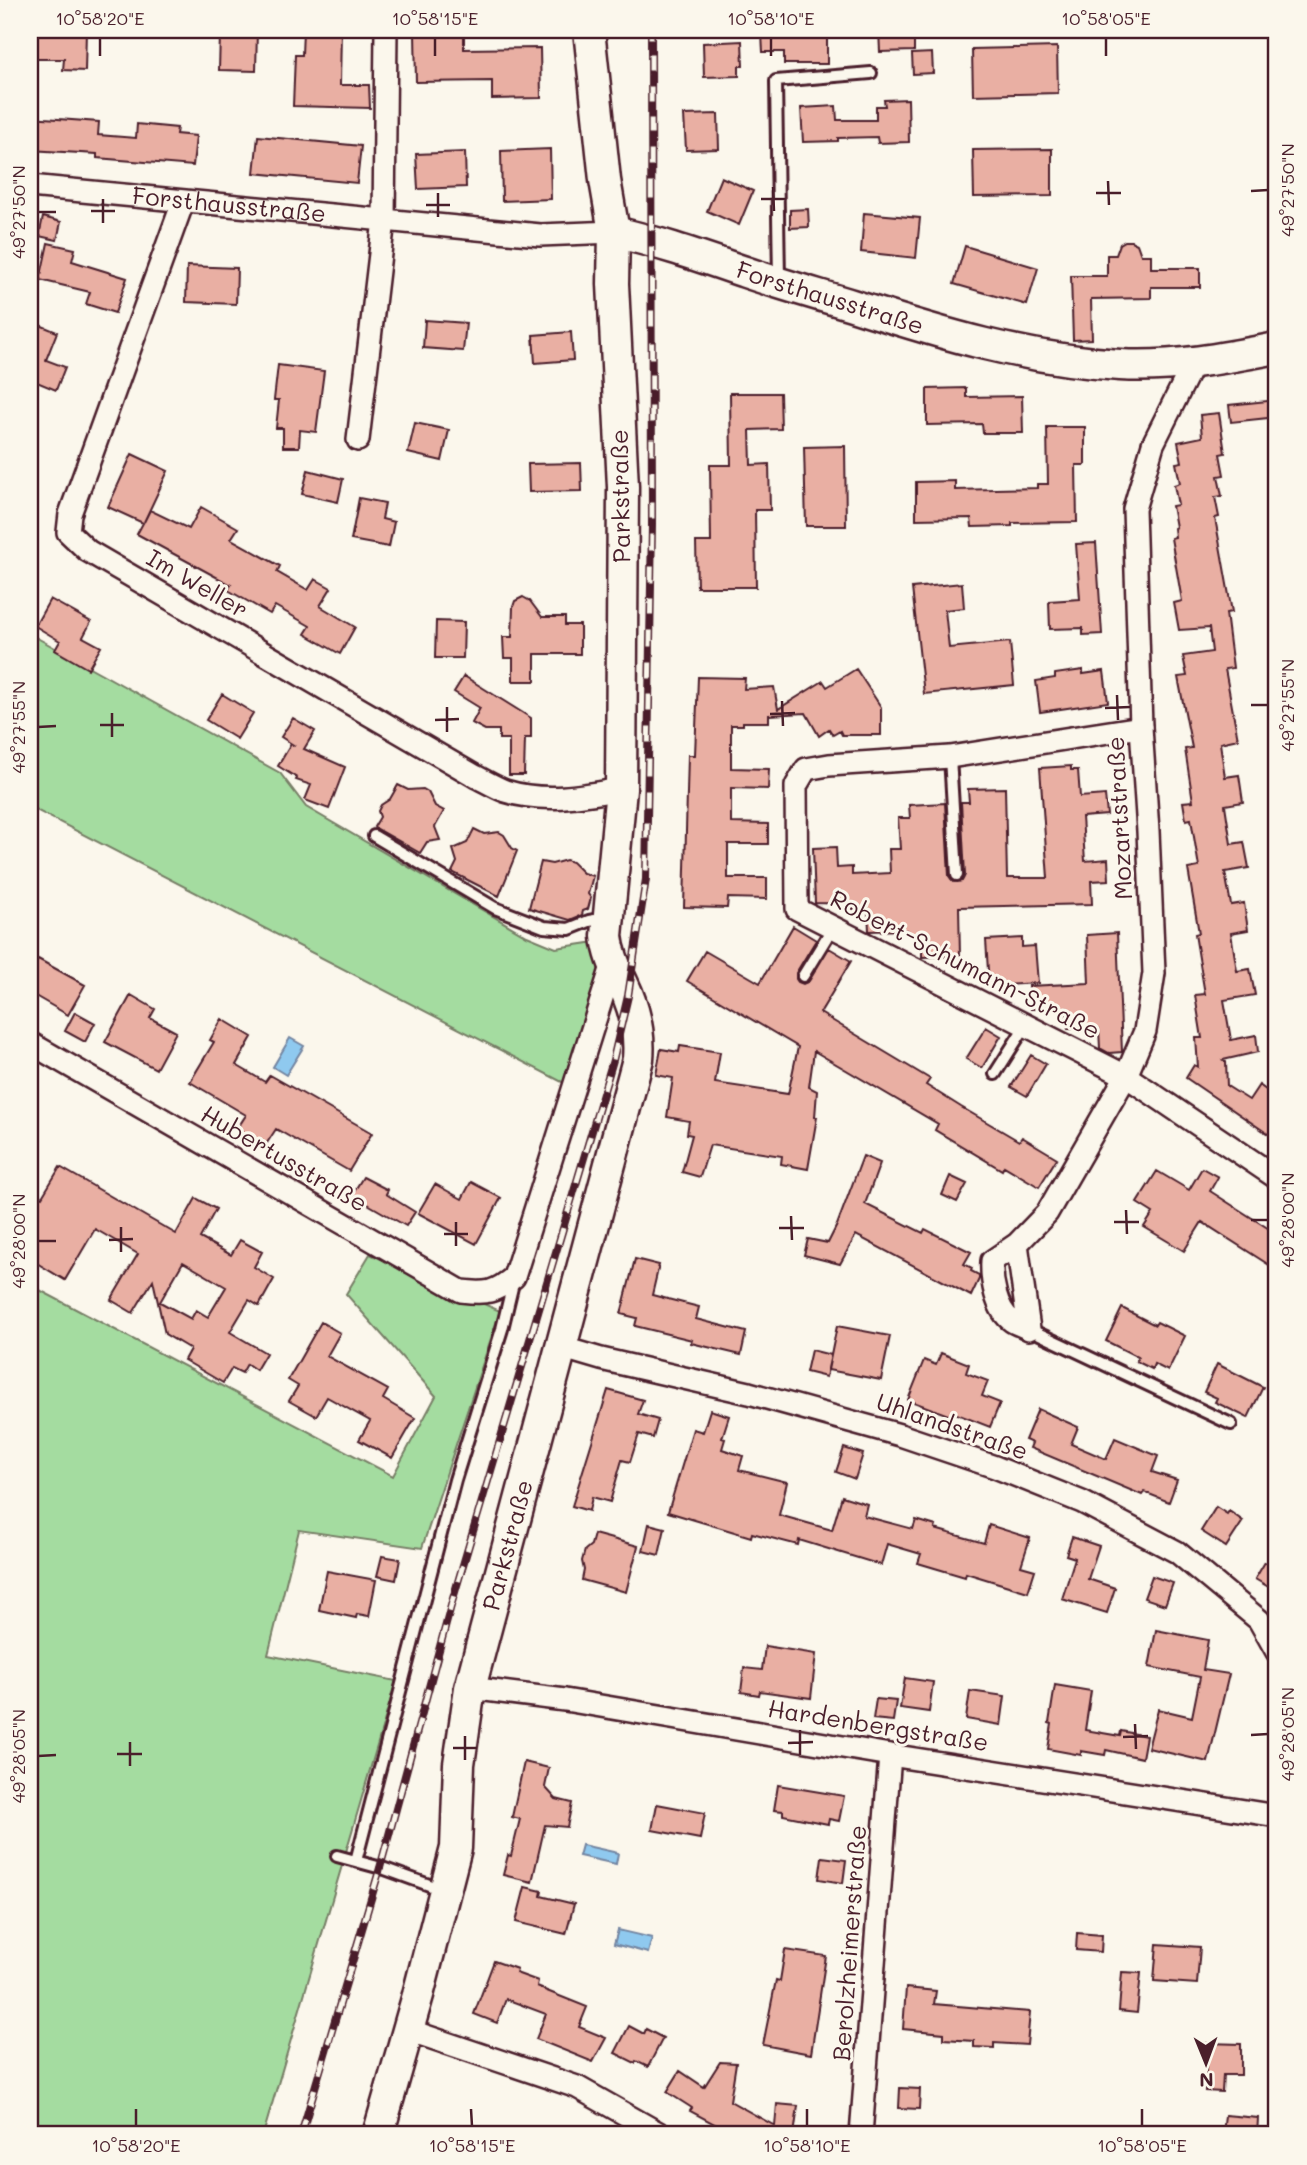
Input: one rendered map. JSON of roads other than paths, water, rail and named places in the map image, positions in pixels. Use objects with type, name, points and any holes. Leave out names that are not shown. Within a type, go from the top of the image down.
[{"type":"street","points":[[358,440],[384,220],[386,30]]},
{"type":"street","name":"Parkstraße","points":[[378,2135],[456,1848],[459,1764],[470,1688],[638,1059],[639,1032],[628,996],[608,950],[607,936],[621,789],[623,487],[613,284],[614,232],[605,180],[589,30]]},
{"type":"street","name":"Forsthausstraße","points":[[30,186],[540,235],[614,232],[652,240],[918,327],[1023,353],[1070,361],[1122,365],[1193,364],[1277,348]]},
{"type":"street","name":"Im Weller","points":[[183,202],[70,514],[68,532],[89,551],[475,776],[504,790],[532,797],[569,798],[621,789]]},
{"type":"street","name":"Mozartstraße","points":[[1029,1329],[1011,1321],[1003,1312],[998,1302],[992,1261],[1017,1244],[1047,1213],[1126,1076],[1145,1031],[1154,973],[1141,727],[1134,509],[1153,444],[1193,364]]},
{"type":"street","name":"Robert-Schumann-Straße","points":[[1141,727],[950,757],[806,769],[796,786],[797,909],[1126,1076],[1277,1178]]},
{"type":"street","name":"Parkstraße","points":[[514,1277],[613,962]]},
{"type":"street","name":"Hubertusstraße","points":[[30,1043],[461,1291],[482,1293],[500,1289],[514,1277]]},
{"type":"street","points":[[1017,1244],[1029,1329]]},
{"type":"street","name":"Uhlandstraße","points":[[559,1347],[749,1393],[900,1435],[995,1467],[1082,1502],[1177,1552],[1259,1620],[1277,1652]]},
{"type":"street","name":"Hardenbergstraße","points":[[470,1688],[565,1700],[1277,1816]]},
{"type":"street","name":"Berolzheimerstraße","points":[[861,2135],[890,1755]]},
{"type":"street","points":[[408,2030],[578,2087],[662,2135]]},
{"type":"lane","points":[[779,283],[776,81],[871,73]]},
{"type":"lane","points":[[950,757],[957,875]]},
{"type":"lane","points":[[374,836],[495,908],[544,927],[569,929],[609,917]]},
{"type":"lane","points":[[803,976],[832,927]]},
{"type":"lane","points":[[995,1074],[1026,1025]]},
{"type":"lane","points":[[356,1861],[455,1480],[502,1329],[514,1277]]},
{"type":"lane","points":[[1029,1329],[1231,1424]]},
{"type":"lane","points":[[337,1856],[446,1891]]},
{"type":"water","points":[[290,1038],[304,1046],[286,1075],[273,1067]]},
{"type":"water","points":[[582,1845],[618,1853],[616,1864],[579,1856]]},
{"type":"water","points":[[618,1930],[652,1938],[648,1953],[614,1944]]},
{"type":"railway","points":[[301,2135],[380,1868],[452,1602],[613,1060],[628,996],[646,879],[652,525],[651,30]]}]
